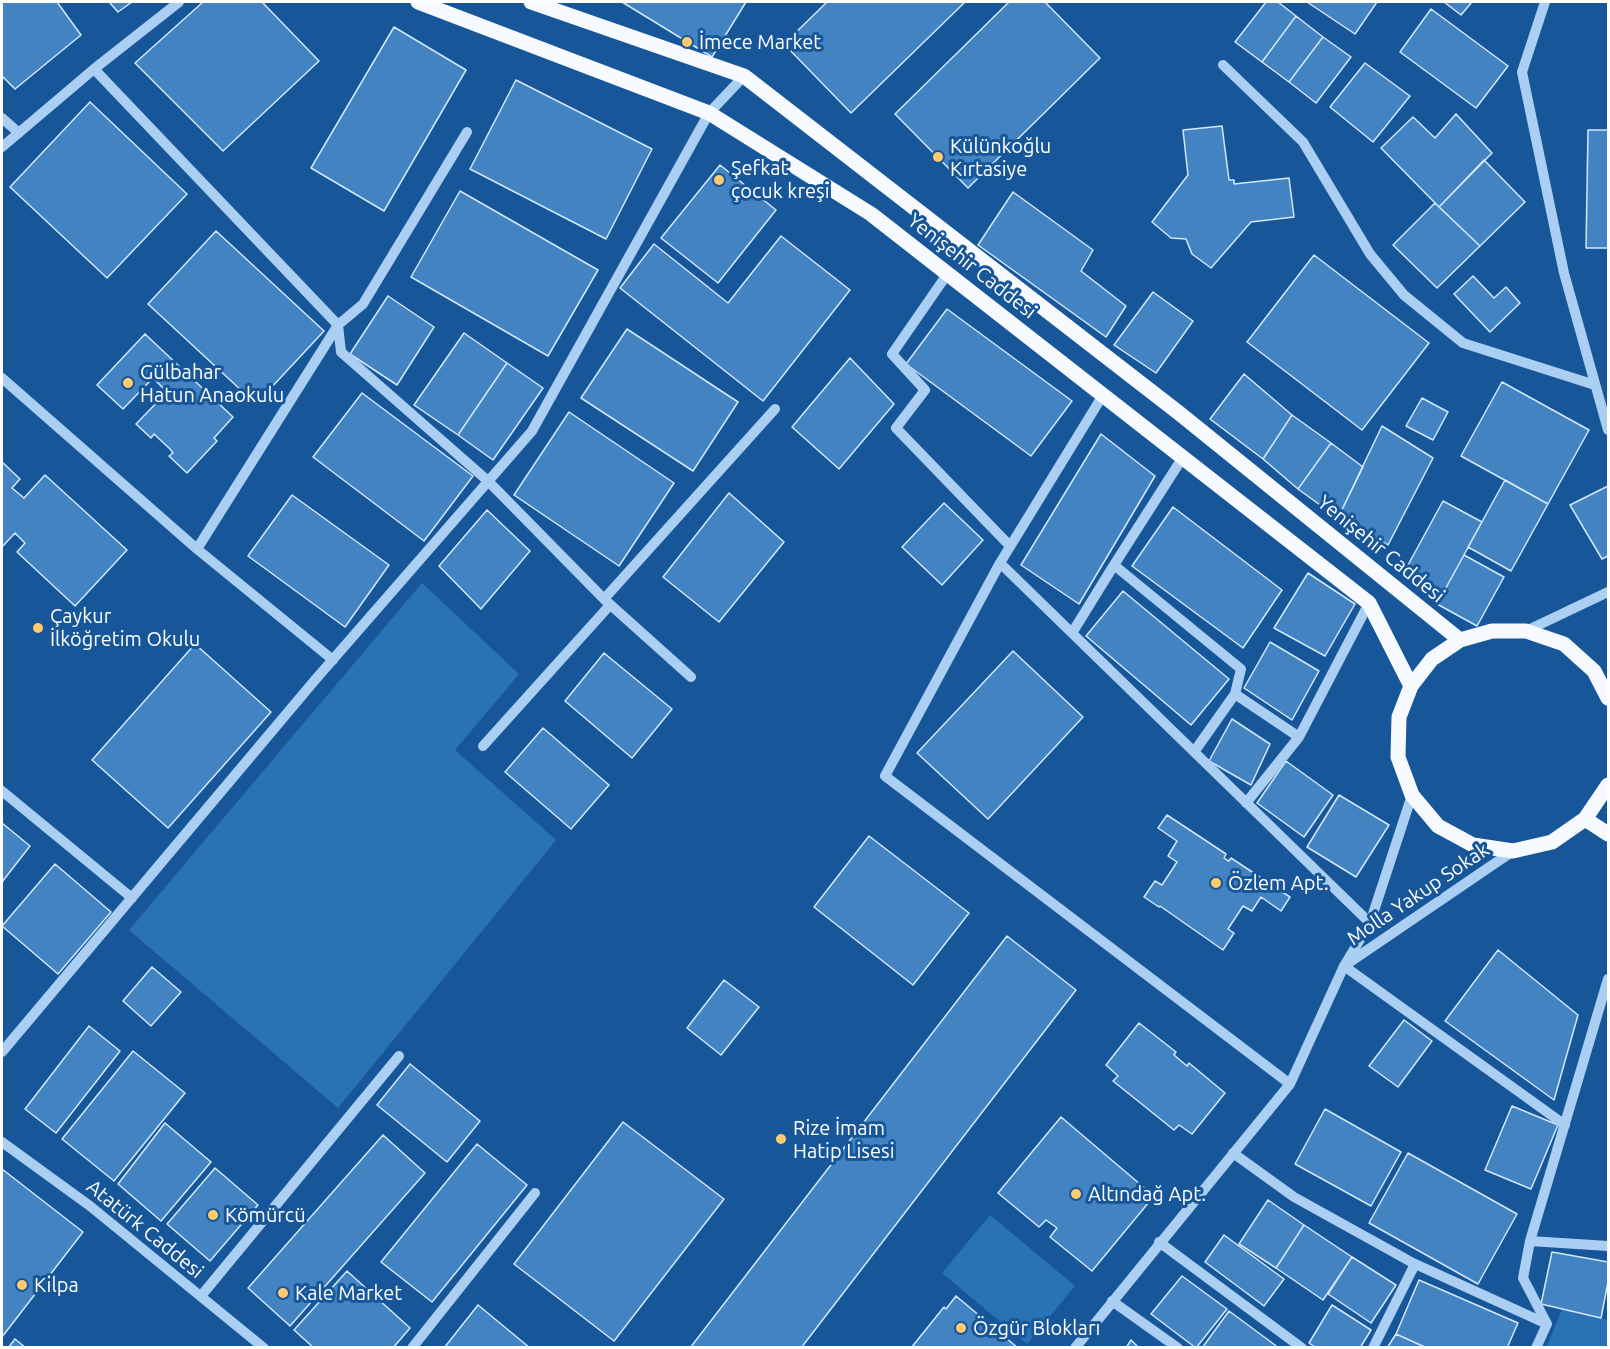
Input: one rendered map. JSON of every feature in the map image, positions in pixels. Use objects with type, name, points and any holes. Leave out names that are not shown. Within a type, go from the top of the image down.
[{"type":"main road","name":"Yenişehir Caddesi","points":[[418,2],[709,113],[871,214],[1369,603],[1411,686]]},
{"type":"main road","name":"Yenişehir Caddesi","points":[[531,2],[744,76],[1179,412],[1460,640]]},
{"type":"main road","points":[[1608,698],[1594,671],[1564,644],[1526,631],[1492,631],[1460,640],[1432,659],[1411,686],[1399,717],[1398,757],[1412,795],[1438,826],[1473,845],[1513,851],[1552,842],[1585,819],[1608,785]]},
{"type":"main road","points":[[1585,819],[1608,834]]},
{"type":"street","points":[[2,147],[94,69],[179,2]]},
{"type":"street","points":[[1545,2],[1522,72],[1564,273],[1608,430]]},
{"type":"street","points":[[1223,65],[1303,142],[1370,254],[1404,295],[1463,344],[1594,385]]},
{"type":"street","points":[[94,69],[338,325],[340,351],[488,481],[607,602],[692,677]]},
{"type":"street","points":[[2,1052],[333,660],[532,431],[709,113],[744,76]]},
{"type":"street","points":[[2,118],[19,133]]},
{"type":"street","points":[[197,549],[338,325],[363,304],[467,132]]},
{"type":"street","points":[[948,273],[892,354],[925,390],[896,428],[1010,546]]},
{"type":"street","points":[[2,378],[197,549],[333,660]]},
{"type":"street","points":[[1103,395],[1000,563],[885,776],[1290,1084]]},
{"type":"street","points":[[483,746],[776,409]]},
{"type":"street","points":[[1072,633],[1183,457]]},
{"type":"street","points":[[1000,563],[1370,923]]},
{"type":"street","points":[[1114,565],[1241,669],[1235,694],[1194,752]]},
{"type":"street","points":[[1526,631],[1608,592]]},
{"type":"street","points":[[1246,803],[1299,737],[1369,603]]},
{"type":"street","points":[[1235,694],[1299,737]]},
{"type":"street","points":[[2,791],[132,898]]},
{"type":"street","name":"Molla Yakup Sokak","points":[[1075,1347],[1290,1084],[1344,966],[1370,923],[1412,795]]},
{"type":"street","name":"Molla Yakup Sokak","points":[[1344,966],[1513,851]]},
{"type":"street","points":[[1344,966],[1565,1125]]},
{"type":"street","points":[[1547,1324],[1523,1278],[1530,1241],[1608,979]]},
{"type":"street","points":[[201,1296],[399,1056]]},
{"type":"street","name":"Atatürk Caddesi","points":[[2,1142],[90,1206],[264,1347]]},
{"type":"street","points":[[1233,1153],[1294,1197],[1415,1264],[1547,1324]]},
{"type":"street","points":[[412,1347],[535,1193]]},
{"type":"street","points":[[1530,1241],[1608,1246]]},
{"type":"street","points":[[1159,1242],[1302,1347]]},
{"type":"street","points":[[1373,1347],[1415,1264]]},
{"type":"street","points":[[1112,1301],[1178,1347]]},
{"type":"street","points":[[1536,1347],[1547,1324]]},
{"type":"shaded area","points":[[422,583],[519,674],[455,750],[556,840],[338,1108],[129,930]]},
{"type":"shaded area","points":[[990,1215],[1075,1286],[1027,1344],[942,1273]]},
{"type":"shaded area","points":[[1562,1309],[1608,1320],[1608,1347],[1546,1348]]},
{"type":"building","points":[[2,2],[57,2],[81,35],[15,89],[2,76]]},
{"type":"building","points":[[109,2],[132,2],[118,12]]},
{"type":"building","points":[[203,2],[262,2],[319,61],[223,151],[135,63]]},
{"type":"building","points":[[622,2],[746,2],[712,57]]},
{"type":"building","points":[[827,2],[964,3],[851,113],[784,44]]},
{"type":"building","points":[[1009,2],[1045,2],[1100,58],[968,188],[895,114]]},
{"type":"building","points":[[1266,2],[1278,2],[1296,16],[1262,62],[1235,42]]},
{"type":"building","points":[[1307,2],[1377,2],[1355,34]]},
{"type":"building","points":[[1444,2],[1472,2],[1461,15]]},
{"type":"building","points":[[1431,9],[1508,66],[1476,108],[1400,52]]},
{"type":"building","points":[[1296,16],[1323,37],[1289,82],[1262,62]]},
{"type":"building","points":[[394,27],[466,70],[384,211],[311,168]]},
{"type":"building","points":[[1323,37],[1351,57],[1316,103],[1289,82]]},
{"type":"building","points":[[1365,63],[1410,96],[1373,142],[1330,107]]},
{"type":"building","points":[[516,80],[652,149],[606,239],[470,169]]},
{"type":"building","points":[[90,102],[187,194],[107,278],[10,187]]},
{"type":"building","points":[[1456,114],[1492,153],[1439,207],[1381,148],[1413,117],[1435,138]]},
{"type":"building","points":[[1222,126],[1229,180],[1234,180],[1234,184],[1289,178],[1294,217],[1251,222],[1211,268],[1192,254],[1186,239],[1171,238],[1152,222],[1188,175],[1183,130]]},
{"type":"building","points":[[1588,130],[1608,130],[1608,248],[1586,248]]},
{"type":"building","points":[[1484,160],[1525,202],[1480,246],[1439,207]]},
{"type":"building","points":[[720,165],[776,210],[718,283],[661,238]]},
{"type":"building","points":[[460,191],[598,270],[548,356],[411,277]]},
{"type":"building","points":[[1013,192],[1093,250],[1081,271],[1126,306],[1106,337],[978,245]]},
{"type":"building","points":[[1435,203],[1480,246],[1437,288],[1393,245]]},
{"type":"building","points":[[216,231],[324,331],[256,404],[148,304]]},
{"type":"building","points":[[781,236],[850,290],[763,401],[620,288],[654,244],[728,303]]},
{"type":"building","points":[[1314,255],[1429,343],[1362,430],[1247,342]]},
{"type":"building","points":[[1473,276],[1494,298],[1506,287],[1520,303],[1490,332],[1454,294]]},
{"type":"building","points":[[1153,292],[1193,321],[1156,373],[1114,345]]},
{"type":"building","points":[[388,296],[434,327],[397,385],[350,354]]},
{"type":"building","points":[[947,309],[1072,401],[1031,456],[906,364]]},
{"type":"building","points":[[627,329],[738,402],[693,471],[581,398]]},
{"type":"building","points":[[464,333],[507,363],[458,435],[414,405]]},
{"type":"building","points":[[145,334],[233,417],[214,438],[217,441],[187,473],[169,456],[173,453],[170,449],[154,434],[151,438],[136,424],[167,392],[153,378],[123,409],[97,385]]},
{"type":"building","points":[[850,358],[894,404],[839,469],[792,427]]},
{"type":"building","points":[[507,363],[543,388],[493,460],[458,435]]},
{"type":"building","points":[[1244,374],[1292,415],[1263,459],[1210,419]]},
{"type":"building","points":[[1502,382],[1589,430],[1548,504],[1461,456]]},
{"type":"building","points":[[362,393],[473,476],[424,541],[313,457]]},
{"type":"building","points":[[1422,398],[1448,412],[1433,440],[1406,426]]},
{"type":"building","points":[[569,412],[674,483],[619,566],[514,495]]},
{"type":"building","points":[[1292,415],[1331,443],[1298,489],[1263,459]]},
{"type":"building","points":[[1382,426],[1433,458],[1388,545],[1338,518]]},
{"type":"building","points":[[1101,434],[1155,476],[1079,604],[1021,565]]},
{"type":"building","points":[[1331,443],[1363,467],[1338,518],[1298,489]]},
{"type":"building","points":[[2,462],[20,479],[12,488],[24,498],[45,475],[127,550],[75,606],[17,552],[25,543],[15,533],[2,547]]},
{"type":"building","points":[[1505,480],[1548,504],[1511,571],[1468,547]]},
{"type":"building","points":[[1608,486],[1608,556],[1602,559],[1570,505]]},
{"type":"building","points":[[729,493],[784,542],[719,622],[663,577]]},
{"type":"building","points":[[292,495],[389,565],[345,627],[248,556]]},
{"type":"building","points":[[1443,501],[1482,522],[1441,597],[1402,576]]},
{"type":"building","points":[[944,503],[983,540],[942,585],[902,547]]},
{"type":"building","points":[[1173,507],[1282,590],[1243,648],[1132,566]]},
{"type":"building","points":[[487,510],[530,551],[481,609],[439,566]]},
{"type":"building","points":[[1464,555],[1504,577],[1477,626],[1437,604]]},
{"type":"building","points":[[1308,573],[1355,604],[1325,656],[1274,628]]},
{"type":"building","points":[[1123,591],[1229,679],[1191,725],[1086,636]]},
{"type":"building","points":[[1270,642],[1319,671],[1292,720],[1244,688]]},
{"type":"building","points":[[195,644],[271,712],[168,828],[92,760]]},
{"type":"building","points":[[1013,651],[1083,717],[988,819],[917,753]]},
{"type":"building","points":[[604,653],[672,709],[632,758],[565,701]]},
{"type":"building","points":[[1232,719],[1270,744],[1251,785],[1209,761]]},
{"type":"building","points":[[543,728],[609,785],[571,829],[505,772]]},
{"type":"building","points":[[1286,761],[1333,795],[1304,837],[1257,803]]},
{"type":"building","points":[[1339,795],[1389,825],[1356,877],[1307,847]]},
{"type":"building","name":"Özlem Apt.","points":[[1167,815],[1226,854],[1224,858],[1227,860],[1231,858],[1290,897],[1281,911],[1261,897],[1252,911],[1243,906],[1228,929],[1234,933],[1223,950],[1144,897],[1155,881],[1162,885],[1177,862],[1168,856],[1177,841],[1158,828]]},
{"type":"building","points":[[2,823],[30,846],[2,882]]},
{"type":"building","points":[[869,836],[969,913],[913,985],[814,907]]},
{"type":"building","points":[[55,864],[111,912],[58,974],[2,926]]},
{"type":"building","points":[[1007,936],[1076,990],[801,1348],[690,1348]]},
{"type":"building","points":[[1498,950],[1578,1015],[1554,1100],[1445,1021]]},
{"type":"building","points":[[152,967],[181,992],[151,1026],[123,1001]]},
{"type":"building","points":[[724,980],[759,1007],[721,1055],[687,1028]]},
{"type":"building","points":[[1404,1020],[1432,1041],[1398,1087],[1369,1066]]},
{"type":"building","points":[[1139,1023],[1176,1052],[1174,1055],[1187,1066],[1189,1063],[1225,1093],[1192,1134],[1179,1125],[1174,1130],[1113,1081],[1118,1076],[1106,1065]]},
{"type":"building","points":[[89,1026],[120,1051],[56,1133],[25,1109]]},
{"type":"building","points":[[133,1051],[185,1093],[114,1181],[62,1139]]},
{"type":"building","points":[[410,1064],[480,1121],[447,1162],[377,1105]]},
{"type":"building","points":[[1512,1106],[1558,1125],[1531,1189],[1485,1170]]},
{"type":"building","points":[[1325,1109],[1401,1152],[1371,1206],[1295,1164]]},
{"type":"building","name":"Altındağ Apt.","points":[[1061,1117],[1154,1196],[1092,1271],[1050,1237],[1057,1228],[1046,1220],[1039,1227],[998,1193]]},
{"type":"building","points":[[623,1122],[724,1199],[614,1341],[514,1264]]},
{"type":"building","points":[[165,1123],[211,1162],[161,1221],[118,1184]]},
{"type":"building","points":[[383,1135],[425,1173],[290,1326],[248,1288]]},
{"type":"building","points":[[477,1144],[527,1185],[432,1302],[381,1262]]},
{"type":"building","points":[[1408,1153],[1517,1214],[1478,1284],[1369,1223]]},
{"type":"building","name":"Kömürcü","points":[[215,1168],[258,1205],[210,1261],[167,1224]]},
{"type":"building","name":"Kilpa","points":[[2,1169],[83,1232],[2,1337]]},
{"type":"building","points":[[1268,1200],[1304,1225],[1276,1268],[1239,1244]]},
{"type":"building","points":[[1304,1225],[1352,1257],[1323,1300],[1276,1268]]},
{"type":"building","points":[[1224,1235],[1284,1279],[1264,1306],[1205,1262]]},
{"type":"building","points":[[1552,1252],[1608,1262],[1608,1282],[1601,1318],[1541,1304]]},
{"type":"building","points":[[1352,1257],[1396,1285],[1371,1323],[1328,1294]]},
{"type":"building","points":[[347,1271],[410,1328],[393,1348],[314,1348],[294,1330]]},
{"type":"building","points":[[1182,1276],[1227,1309],[1196,1348],[1151,1314]]},
{"type":"building","points":[[1419,1280],[1518,1323],[1507,1348],[1427,1348],[1396,1334]]},
{"type":"building","name":"Özgür Blokları","points":[[956,1296],[1018,1348],[911,1348],[944,1307],[946,1309]]},
{"type":"building","points":[[478,1305],[530,1348],[444,1348]]},
{"type":"building","points":[[1332,1305],[1371,1330],[1360,1348],[1316,1348],[1309,1343]]},
{"type":"building","points":[[1229,1311],[1275,1345],[1278,1348],[1202,1348]]},
{"type":"building","points":[[1396,1334],[1427,1348],[1387,1348]]},
{"type":"building","points":[[15,1339],[26,1348],[8,1348]]},
{"type":"building","points":[[1131,1340],[1139,1348],[1126,1348]]},
{"type":"place","name":"İmece Market","points":[[687,42]]},
{"type":"place","name":"Külünkoğlu Kırtasiye","points":[[938,157]]},
{"type":"place","name":"Şefkat çocuk kreşi","points":[[719,180]]},
{"type":"place","name":"Gülbahar Hatun Anaokulu","points":[[128,383]]},
{"type":"place","name":"Çaykur İlköğretim Okulu","points":[[38,628]]},
{"type":"place","name":"Özlem Apt.","points":[[1216,883]]},
{"type":"place","name":"Rize İmam Hatip Lisesi","points":[[781,1139]]},
{"type":"place","name":"Altındağ Apt.","points":[[1076,1194]]},
{"type":"place","name":"Kömürcü","points":[[213,1215]]},
{"type":"place","name":"Kilpa","points":[[22,1285]]},
{"type":"place","name":"Kale Market","points":[[283,1293]]},
{"type":"place","name":"Özgür Blokları","points":[[961,1328]]}]
